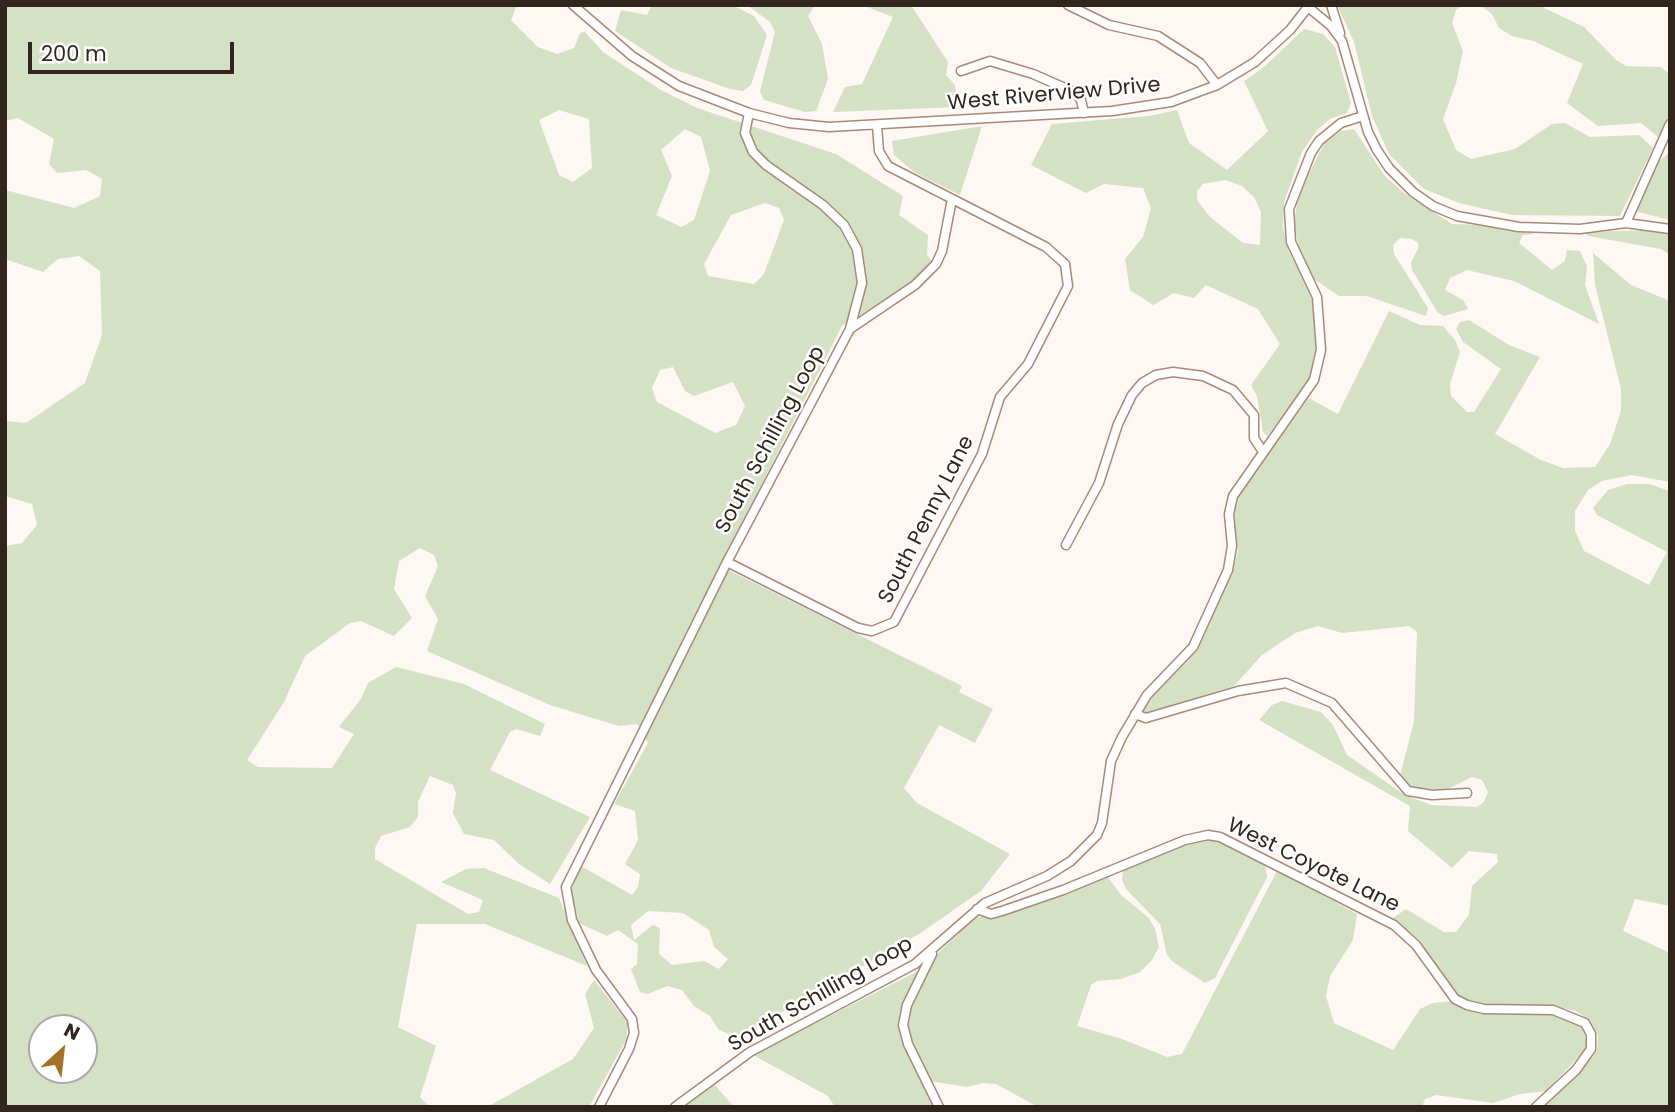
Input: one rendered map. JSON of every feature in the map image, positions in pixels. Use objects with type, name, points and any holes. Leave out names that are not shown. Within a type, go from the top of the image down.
[{"type":"street","name":"West Riverview Drive","points":[[573,5],[604,33],[657,73],[712,100],[749,113],[821,126],[877,126],[1147,108],[1217,85],[1255,62],[1290,30],[1309,6],[1337,33],[1346,52],[1368,132],[1389,168],[1413,192],[1457,216],[1543,230],[1580,229],[1626,223],[1670,229]]},
{"type":"street","points":[[1068,5],[1109,25],[1158,36],[1200,63],[1217,85]]},
{"type":"street","points":[[1331,5],[1346,52]]},
{"type":"street","points":[[961,71],[990,61],[1033,74],[1074,92],[1081,100],[1084,113]]},
{"type":"street","name":"South Schilling Loop","points":[[599,1107],[629,1049],[634,1033],[632,1019],[596,970],[572,920],[566,887],[727,562],[850,329],[862,283],[860,260],[852,237],[835,214],[753,152],[745,133],[749,113]]},
{"type":"street","name":"South Schilling Loop","points":[[675,1107],[750,1052],[898,975],[933,951],[977,909],[995,897],[1047,876],[1070,861],[1097,835],[1102,823],[1111,761],[1147,695],[1193,647],[1228,570],[1232,546],[1229,514],[1233,495],[1307,393],[1319,364],[1321,350],[1317,296],[1296,254],[1288,227],[1293,194],[1319,141],[1341,123],[1363,116]]},
{"type":"street","points":[[1626,223],[1670,124]]},
{"type":"street","name":"South Penny Lane","points":[[727,562],[858,628],[872,631],[885,628],[901,614],[982,454],[1000,397],[1028,364],[1068,286],[1067,269],[1059,256],[888,166],[879,151],[877,126]]},
{"type":"street","points":[[850,329],[915,285],[936,264],[942,251],[952,199]]},
{"type":"street","points":[[1066,545],[1099,483],[1118,424],[1132,395],[1142,383],[1156,375],[1173,372],[1203,376],[1233,390],[1254,415],[1254,438],[1263,452]]},
{"type":"street","points":[[1135,714],[1146,718],[1238,691],[1286,683],[1332,703],[1408,791],[1432,794],[1467,793]]},
{"type":"street","name":"West Coyote Lane","points":[[977,909],[991,914],[1002,911],[1063,890],[1185,840],[1208,835],[1220,837],[1394,925],[1416,945],[1455,999],[1484,1009],[1553,1010],[1585,1023],[1591,1034],[1591,1049],[1576,1070],[1536,1107]]},
{"type":"street","points":[[933,951],[907,1005],[903,1025],[908,1044],[939,1107]]},
{"type":"green space","points":[[5,5],[517,5],[511,20],[538,47],[557,54],[574,48],[580,33],[585,32],[603,52],[661,90],[697,108],[836,154],[903,196],[899,215],[928,235],[927,255],[933,262],[914,282],[842,326],[720,566],[962,686],[959,692],[993,709],[975,743],[939,725],[904,788],[917,803],[1010,854],[981,891],[919,934],[736,1038],[718,1029],[710,1016],[694,1006],[682,990],[667,986],[648,994],[640,992],[631,969],[637,964],[638,944],[618,930],[607,936],[579,923],[571,890],[581,866],[632,895],[638,887],[640,874],[625,864],[638,840],[635,811],[614,804],[648,743],[637,724],[619,726],[550,705],[427,651],[438,619],[425,596],[438,566],[434,555],[420,548],[399,561],[394,589],[412,618],[394,636],[361,621],[350,623],[305,656],[284,702],[247,760],[258,767],[332,768],[354,734],[339,727],[361,699],[368,683],[396,667],[464,684],[545,724],[540,736],[516,729],[510,732],[490,770],[590,817],[550,884],[519,864],[494,840],[464,834],[453,813],[456,793],[453,785],[430,776],[418,802],[418,817],[410,827],[381,836],[375,848],[375,859],[468,914],[479,912],[483,900],[441,882],[466,869],[484,868],[559,898],[587,966],[485,924],[417,924],[398,1027],[436,1046],[420,1097],[430,1107],[5,1107],[5,546],[22,543],[37,525],[32,504],[5,496],[5,421],[26,423],[85,383],[102,335],[100,271],[79,256],[58,259],[43,272],[5,259],[5,190],[74,208],[100,196],[102,179],[86,170],[57,173],[49,164],[54,139],[18,118],[5,121]],"holes":[[[559,110],[589,119],[592,168],[573,182],[559,175],[539,120]],[[685,129],[701,137],[710,171],[694,220],[681,227],[656,215],[672,176],[661,150]],[[765,203],[779,208],[784,220],[764,274],[754,284],[708,276],[704,264],[731,215]],[[673,367],[685,391],[694,396],[733,382],[745,406],[736,425],[715,433],[657,402],[652,388],[660,370]],[[648,911],[683,913],[709,930],[714,947],[728,959],[719,969],[704,961],[672,965],[659,954],[660,928],[653,925],[634,940],[631,925]]]},
{"type":"green space","points":[[652,5],[732,5],[754,16],[767,35],[751,85],[743,91],[730,89],[671,68],[615,31],[621,10],[647,15]]},
{"type":"green space","points":[[747,5],[815,5],[808,16],[822,44],[828,79],[816,111],[805,112],[764,100],[760,91],[775,32],[770,22]]},
{"type":"green space","points":[[862,5],[911,5],[948,62],[946,75],[955,85],[958,107],[833,112],[845,87],[862,84],[893,17]]},
{"type":"green space","points":[[1337,5],[1463,5],[1456,10],[1452,23],[1463,51],[1456,83],[1443,119],[1456,150],[1471,159],[1515,149],[1552,124],[1565,123],[1590,137],[1639,135],[1653,148],[1620,216],[1512,215],[1459,203],[1424,189],[1389,154],[1372,116],[1354,42]]},
{"type":"green space","points":[[1480,5],[1538,5],[1584,27],[1616,60],[1626,66],[1661,67],[1670,74],[1670,115],[1658,137],[1641,123],[1598,126],[1567,103],[1583,64],[1533,41],[1512,36],[1499,28],[1492,14]]},
{"type":"green space","points":[[1304,29],[1323,34],[1335,47],[1351,103],[1347,113],[1330,119],[1317,130],[1302,152],[1284,202],[1283,227],[1289,252],[1313,295],[1317,353],[1313,371],[1303,390],[1267,436],[1263,432],[1257,396],[1251,385],[1280,344],[1258,309],[1206,285],[1194,298],[1174,293],[1153,305],[1130,290],[1125,259],[1143,237],[1151,208],[1143,188],[1104,184],[1086,193],[1031,165],[1052,124],[1149,116],[1177,110],[1189,143],[1227,170],[1268,131],[1244,81],[1264,67]],"holes":[[[1225,180],[1242,186],[1254,197],[1261,212],[1260,245],[1243,243],[1210,217],[1197,200],[1197,191],[1203,184]]]},
{"type":"green space","points":[[982,126],[960,195],[914,172],[894,155],[892,141]]},
{"type":"green space","points":[[1354,129],[1384,175],[1405,194],[1452,224],[1487,225],[1535,234],[1523,235],[1519,243],[1552,270],[1565,261],[1567,250],[1580,251],[1587,266],[1585,285],[1599,324],[1514,281],[1467,270],[1450,278],[1445,290],[1463,300],[1468,309],[1444,316],[1438,313],[1412,270],[1411,262],[1418,243],[1412,239],[1400,238],[1393,245],[1394,254],[1428,308],[1426,316],[1367,296],[1339,296],[1314,279],[1299,247],[1294,224],[1298,195],[1324,144],[1341,131]]},
{"type":"green space","points":[[1670,152],[1670,220],[1638,212],[1635,207],[1654,165]]},
{"type":"green space","points":[[1653,230],[1670,234],[1670,255],[1661,249],[1588,236],[1584,232]]},
{"type":"green space","points":[[1593,253],[1631,285],[1670,301],[1670,482],[1632,475],[1602,481],[1588,490],[1575,511],[1575,531],[1584,551],[1649,585],[1667,552],[1597,515],[1593,508],[1608,490],[1627,484],[1649,484],[1670,491],[1670,906],[1635,899],[1623,931],[1670,953],[1670,1107],[1541,1107],[1586,1065],[1597,1051],[1598,1036],[1591,1021],[1576,1011],[1546,1005],[1487,1005],[1468,1001],[1456,994],[1419,940],[1393,918],[1406,909],[1444,932],[1456,932],[1469,915],[1472,886],[1498,862],[1497,854],[1469,851],[1452,868],[1408,831],[1410,806],[1259,720],[1272,705],[1282,701],[1321,712],[1333,725],[1347,755],[1405,795],[1431,805],[1477,807],[1484,802],[1488,792],[1482,780],[1472,777],[1448,789],[1427,790],[1410,788],[1399,779],[1414,722],[1417,632],[1409,626],[1342,633],[1318,626],[1295,633],[1262,655],[1234,686],[1146,713],[1140,712],[1151,696],[1188,661],[1232,574],[1238,551],[1234,513],[1242,487],[1309,398],[1338,414],[1389,311],[1420,325],[1443,326],[1455,340],[1460,352],[1450,384],[1451,396],[1467,412],[1474,412],[1501,369],[1463,342],[1456,329],[1460,322],[1469,320],[1509,345],[1540,357],[1495,434],[1541,460],[1563,468],[1595,467],[1610,444],[1621,411],[1621,389],[1595,285]]},
{"type":"green space","points":[[1208,839],[1219,840],[1265,863],[1267,877],[1215,978],[1205,983],[1167,955],[1160,924],[1126,889],[1122,880],[1123,869],[1185,844]]},
{"type":"green space","points":[[1277,871],[1357,914],[1353,940],[1330,976],[1326,996],[1334,1023],[1393,1050],[1420,1009],[1433,1003],[1452,1001],[1484,1013],[1562,1016],[1584,1029],[1587,1048],[1546,1091],[1520,1094],[1493,1103],[1436,1095],[1425,1099],[1422,1107],[1038,1107],[996,1084],[983,1083],[967,1087],[930,1081],[910,1038],[907,1012],[935,956],[976,917],[993,917],[1069,893],[1107,876],[1121,895],[1149,918],[1159,947],[1152,960],[1140,972],[1121,979],[1097,981],[1091,985],[1077,1026],[1122,1039],[1167,1057],[1182,1054]]},
{"type":"green space","points":[[920,970],[902,1003],[901,1036],[937,1107],[835,1107],[828,1096],[753,1055]]},
{"type":"green space","points":[[594,980],[628,1023],[626,1040],[589,1107],[487,1107],[573,1059],[594,1028],[585,994]]},
{"type":"green space","points":[[713,1083],[734,1107],[681,1107]]}]
